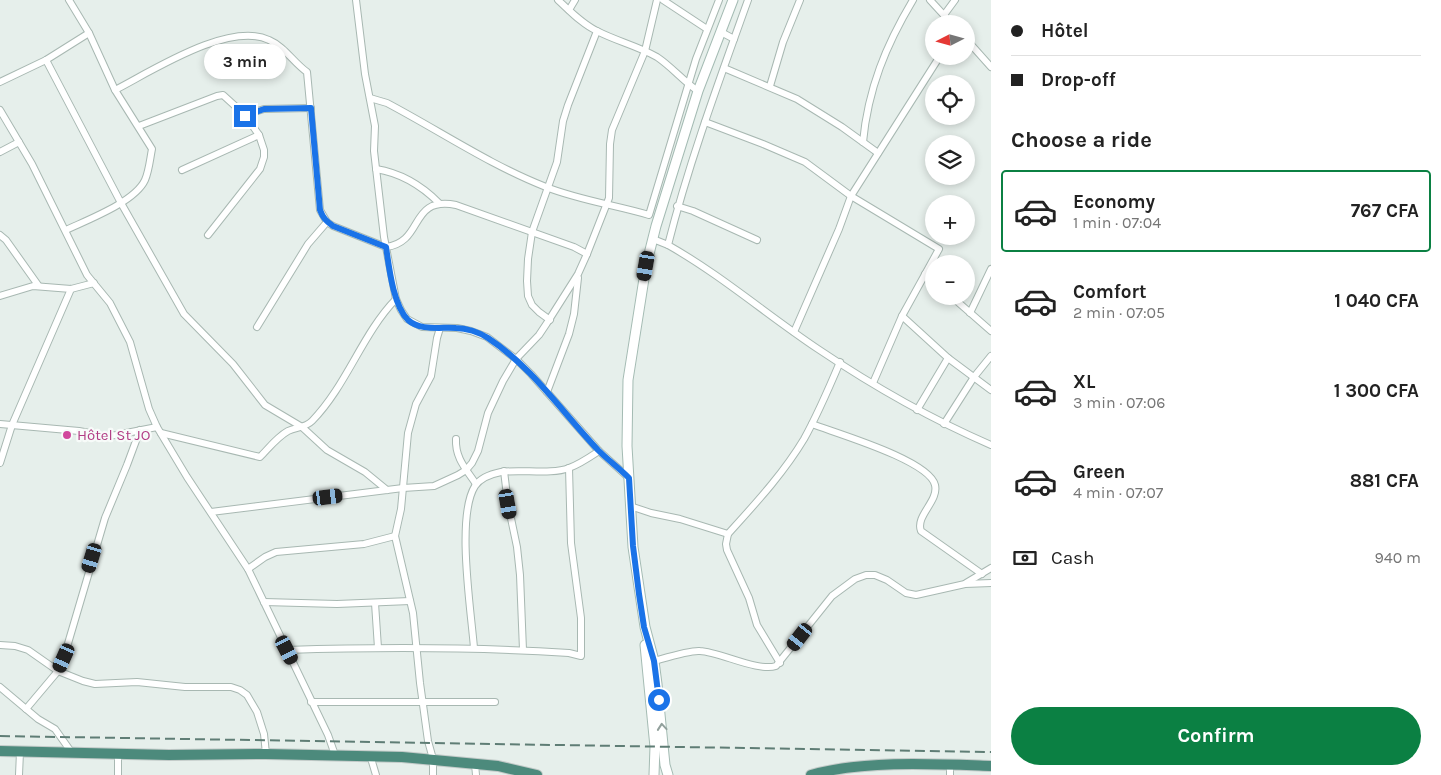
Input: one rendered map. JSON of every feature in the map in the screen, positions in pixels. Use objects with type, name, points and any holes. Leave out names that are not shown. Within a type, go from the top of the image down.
[{"type":"highway","points":[[0,751],[118,754],[370,755],[498,766],[537,775]]},
{"type":"highway","points":[[488,766],[510,775]]},
{"type":"highway","points":[[811,775],[878,766],[950,770],[991,766]]},
{"type":"main road","points":[[654,775],[654,747],[644,627],[630,506],[628,380],[637,314],[653,239],[698,91],[733,0]]},
{"type":"main road","points":[[644,627],[654,661],[665,765],[668,775]]},
{"type":"street","points":[[66,230],[131,196],[145,180],[152,149],[115,90],[89,33],[69,0]]},
{"type":"street","points":[[356,0],[362,58],[375,126],[376,169],[386,247],[396,299],[407,319],[413,324],[422,327],[457,328],[486,337],[516,360],[599,451],[629,478]]},
{"type":"street","points":[[558,0],[582,22],[597,31],[644,50],[668,65],[698,91]]},
{"type":"street","points":[[569,10],[575,0]]},
{"type":"street","points":[[211,512],[402,488],[434,486],[466,470],[476,457],[487,416],[497,392],[516,360],[550,320],[578,274],[607,206],[610,190],[610,144],[612,130],[644,50],[657,0]]},
{"type":"street","points":[[663,0],[707,29]]},
{"type":"street","points":[[370,98],[387,103],[492,162],[547,188],[607,206],[649,215],[689,84],[718,0]]},
{"type":"street","points":[[668,245],[677,206],[748,0]]},
{"type":"street","points":[[770,86],[783,42],[800,0]]},
{"type":"street","points":[[863,142],[872,87],[890,42],[913,0]]},
{"type":"street","points":[[930,0],[944,15],[955,0]]},
{"type":"street","points":[[550,320],[536,308],[528,296],[528,259],[532,232],[557,162],[568,105],[597,31]]},
{"type":"street","points":[[721,32],[734,39]]},
{"type":"street","points":[[0,82],[46,60],[89,33]]},
{"type":"street","points":[[115,90],[196,48],[231,37],[258,36],[279,46],[299,67],[307,72],[320,210],[327,222],[386,247],[404,241],[425,210],[439,203],[456,205],[574,247],[587,254]]},
{"type":"street","points":[[975,49],[991,67]]},
{"type":"street","points":[[46,60],[120,202],[184,314],[234,364],[265,405],[302,427],[327,450],[365,472],[387,490]]},
{"type":"street","points":[[794,332],[839,229],[851,196],[934,65]]},
{"type":"street","points":[[724,68],[770,86],[810,106],[878,153]]},
{"type":"street","points":[[139,126],[220,95],[226,98],[245,116],[259,135],[264,150],[260,169],[208,234]]},
{"type":"street","points":[[245,116],[264,109],[311,108]]},
{"type":"street","points":[[0,110],[20,142],[66,230],[81,264],[110,303],[130,342],[149,409],[157,427],[187,477],[248,569],[312,702],[335,755]]},
{"type":"street","points":[[706,122],[805,162],[851,196],[939,249],[936,255]]},
{"type":"street","points":[[182,170],[259,135]]},
{"type":"street","points":[[0,152],[20,142]]},
{"type":"street","points":[[376,169],[400,175],[427,191],[439,203]]},
{"type":"street","points":[[677,206],[693,211],[757,240]]},
{"type":"street","points":[[257,327],[308,244],[327,222]]},
{"type":"street","points":[[0,235],[38,285]]},
{"type":"street","points":[[653,239],[668,245],[728,282],[794,332],[918,410],[991,445]]},
{"type":"street","points":[[970,313],[991,269]]},
{"type":"street","points":[[547,392],[569,334],[575,306],[578,274]]},
{"type":"street","points":[[873,382],[902,316],[925,274]]},
{"type":"street","points":[[0,296],[38,285],[71,289],[94,283]]},
{"type":"street","points":[[0,462],[12,425],[71,289]]},
{"type":"street","points":[[161,433],[260,457],[285,432],[302,427],[312,421],[337,388],[381,316],[396,299]]},
{"type":"street","points":[[961,305],[991,331]]},
{"type":"street","points":[[902,316],[948,358],[991,390]]},
{"type":"street","points":[[433,775],[434,759],[428,741],[410,601],[395,536],[401,509],[406,446],[411,422],[416,404],[431,376],[436,338],[440,328]]},
{"type":"street","points":[[944,424],[974,377],[991,356]]},
{"type":"street","points":[[918,410],[948,358]]},
{"type":"street","points":[[780,663],[757,625],[749,598],[726,544],[728,534],[770,487],[803,439],[828,391],[840,362]]},
{"type":"street","points":[[0,424],[80,431],[105,436],[157,427]]},
{"type":"street","points":[[812,424],[886,451],[928,473],[935,484],[935,491],[920,522],[921,531],[982,574]]},
{"type":"street","points":[[26,709],[58,671],[73,630],[104,518],[140,430]]},
{"type":"street","points":[[456,439],[457,454],[476,484]]},
{"type":"street","points":[[474,648],[465,530],[468,505],[476,484],[486,477],[504,472],[569,468],[599,451]]},
{"type":"street","points":[[287,650],[474,648],[569,653],[581,656],[581,618],[571,543],[569,468]]},
{"type":"street","points":[[504,472],[520,575],[523,650]]},
{"type":"street","points":[[630,506],[651,513],[680,518],[728,534]]},
{"type":"street","points":[[248,569],[264,557],[276,552],[364,544],[395,536]]},
{"type":"street","points":[[965,584],[991,568]]},
{"type":"street","points":[[654,661],[698,651],[774,667],[780,663],[832,596],[855,579],[866,575],[875,575],[887,580],[906,593],[916,595],[965,584],[991,583]]},
{"type":"street","points":[[264,602],[337,604],[410,601]]},
{"type":"street","points":[[375,603],[378,648]]},
{"type":"street","points":[[0,645],[15,646],[28,650],[58,671],[95,684],[137,682],[185,687],[231,687],[240,690],[252,701],[257,712],[264,734],[266,754]]},
{"type":"street","points":[[0,687],[38,719],[55,730],[72,753]]},
{"type":"street","points":[[312,702],[495,702]]},
{"type":"street","points":[[19,775],[20,752]]},
{"type":"street","points":[[118,754],[118,775]]},
{"type":"street","points":[[370,755],[374,774]]},
{"type":"street","points":[[476,764],[476,775]]},
{"type":"railway","points":[[0,736],[991,752]]},
{"type":"place","name":"Hôtel St JO","points":[[67,435]]},
{"type":"route","points":[[245,116],[251,112],[264,109],[311,108],[322,216],[333,226],[386,247],[396,299],[407,319],[413,324],[422,327],[471,330],[486,337],[531,374],[599,451],[629,478],[633,546],[639,594],[644,627],[654,661],[659,700]]}]
